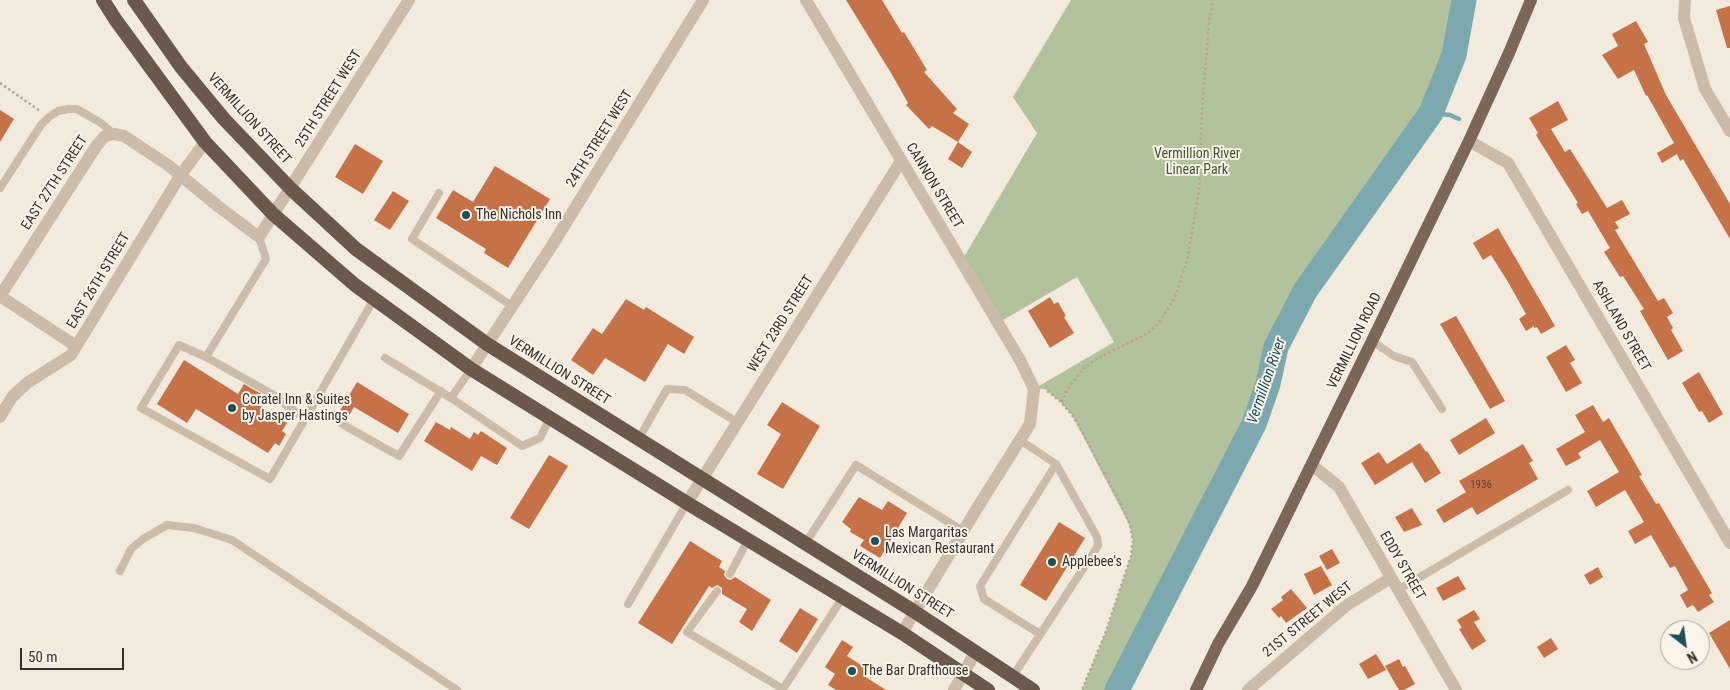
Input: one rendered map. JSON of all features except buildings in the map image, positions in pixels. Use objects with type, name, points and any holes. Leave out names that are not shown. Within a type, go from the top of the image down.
[{"type":"highway","points":[[97,0],[115,20]]},
{"type":"highway","points":[[103,0],[115,20],[205,142],[273,214],[355,285],[471,369],[902,633],[988,690]]},
{"type":"highway","name":"VERMILLION STREET","points":[[134,0],[181,68],[224,119],[291,189],[356,249],[487,344],[915,612],[1034,690]]},
{"type":"main road","name":"VERMILLION ROAD","points":[[1196,690],[1218,644],[1252,586],[1312,465],[1469,141],[1531,0]]},
{"type":"street","name":"25TH STREET WEST","points":[[259,237],[409,0]]},
{"type":"street","name":"24TH STREET WEST","points":[[471,369],[553,244],[703,0]]},
{"type":"street","name":"CANNON STREET","points":[[806,0],[1020,360],[1034,388]]},
{"type":"street","points":[[1685,0],[1684,18],[1705,89],[1730,131]]},
{"type":"street","points":[[114,134],[124,136],[168,165],[259,237]]},
{"type":"street","name":"EAST 27TH STREET","points":[[0,296],[97,145],[105,136],[114,134]]},
{"type":"street","name":"ASHLAND STREET","points":[[1469,141],[1508,163],[1730,543]]},
{"type":"street","name":"EAST 26TH STREET","points":[[0,417],[12,397],[27,383],[71,355],[180,176],[205,142]]},
{"type":"street","name":"WEST 23RD STREET","points":[[687,503],[901,161]]},
{"type":"street","points":[[0,296],[76,346]]},
{"type":"street","points":[[902,633],[1030,424],[1034,388]]},
{"type":"street","name":"EDDY STREET","points":[[1312,465],[1339,486],[1456,690]]},
{"type":"street","name":"21ST STREET WEST","points":[[1248,690],[1347,605],[1391,578]]},
{"type":"street","points":[[954,690],[976,651]]},
{"type":"lane","points":[[0,188],[41,125],[58,111],[77,109],[101,123],[114,134]]},
{"type":"lane","points":[[438,193],[412,239],[512,306]]},
{"type":"lane","points":[[206,357],[266,259],[259,237]]},
{"type":"lane","points":[[305,419],[272,394],[206,357],[179,345],[141,408],[270,479],[305,419],[374,299]]},
{"type":"lane","points":[[1372,341],[1394,356],[1412,362],[1442,409]]},
{"type":"lane","points":[[385,358],[441,391],[522,446],[540,438],[550,418]]},
{"type":"lane","points":[[451,398],[471,369]]},
{"type":"lane","points":[[638,440],[668,389],[684,390],[737,422]]},
{"type":"lane","points":[[342,424],[399,456],[441,391]]},
{"type":"lane","points":[[1013,676],[1098,546],[1097,537],[1056,464],[1020,440]]},
{"type":"lane","points":[[1040,634],[984,599],[980,586],[1056,464]]},
{"type":"lane","points":[[805,544],[856,465],[963,531]]},
{"type":"lane","points":[[1398,590],[1568,490]]},
{"type":"lane","points":[[628,604],[687,503]]},
{"type":"lane","points":[[120,571],[131,549],[143,539],[167,525],[194,528],[232,540],[457,690]]},
{"type":"lane","points":[[730,574],[748,540]]},
{"type":"lane","points":[[717,590],[688,632],[783,689],[843,597]]},
{"type":"path","points":[[1061,402],[1067,390],[1083,369],[1096,359],[1147,334],[1157,325],[1175,298],[1187,261],[1199,192],[1202,110],[1209,24],[1213,0]]},
{"type":"path","points":[[0,83],[49,117]]},
{"type":"path","points":[[1034,388],[1045,389],[1061,402],[1072,415],[1130,526],[1133,540],[1131,556],[1105,634],[1082,690]]},
{"type":"green space","name":"Vermillion River Linear Park","points":[[1071,0],[1464,0],[1454,55],[1431,113],[1305,291],[1276,347],[1268,384],[1254,424],[1117,690],[1082,690],[1105,634],[1131,556],[1133,541],[1130,526],[1072,415],[1061,402],[1045,389],[1034,389],[1114,342],[1077,277],[998,323],[961,262],[1037,133],[1013,97]]},
{"type":"waterway","name":"Vermillion River","points":[[1117,690],[1254,424],[1268,384],[1276,347],[1305,291],[1431,113],[1454,55],[1464,0]]},
{"type":"waterway","points":[[1431,113],[1450,115],[1459,119]]},
{"type":"place","name":"The Nichols Inn","points":[[466,215]]},
{"type":"place","name":"Coratel Inn & Suites by Jasper Hastings","points":[[232,408]]},
{"type":"place","name":"Las Margaritas Mexican Restaurant","points":[[875,541]]},
{"type":"place","name":"Applebee's","points":[[1052,562]]},
{"type":"place","name":"The Bar Drafthouse","points":[[852,671]]}]
